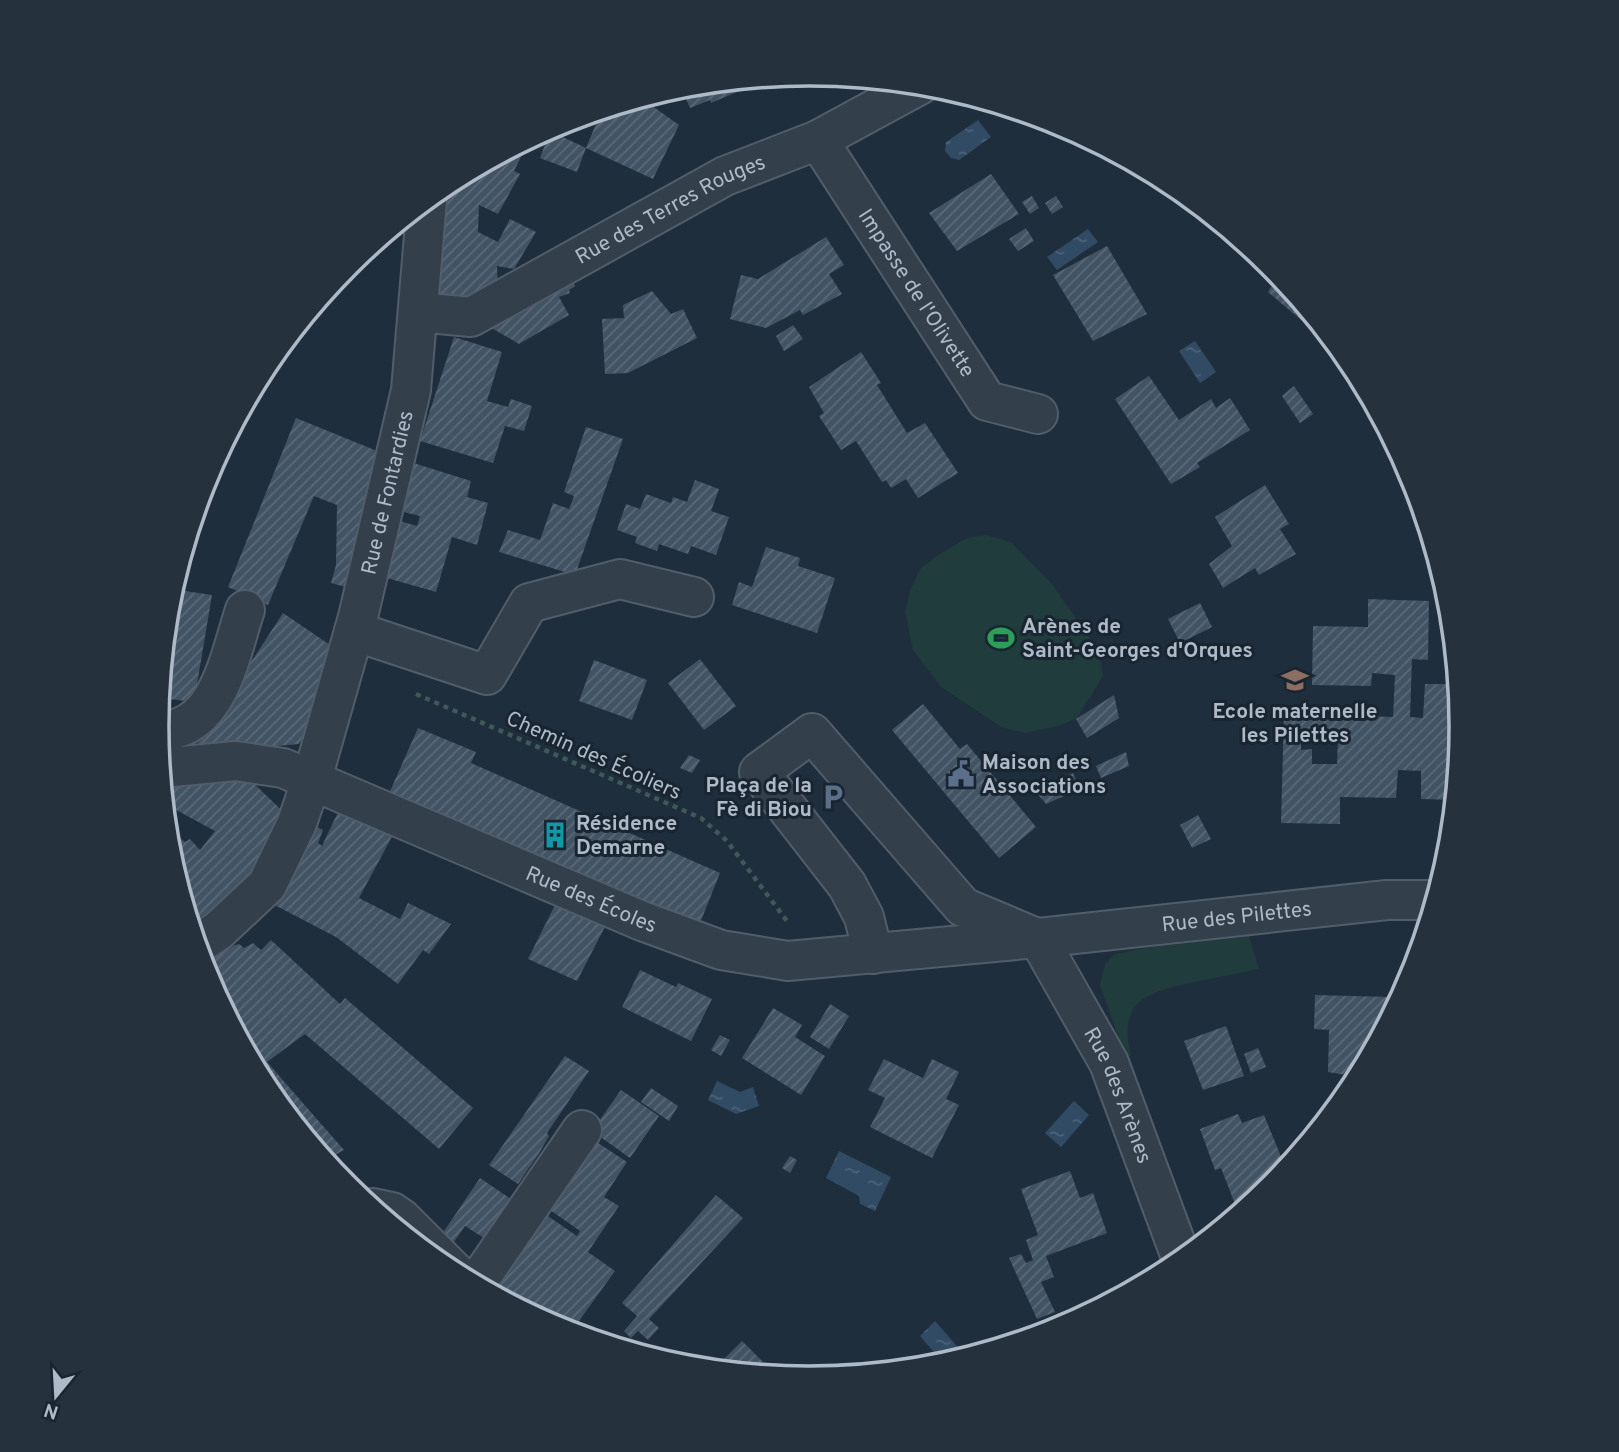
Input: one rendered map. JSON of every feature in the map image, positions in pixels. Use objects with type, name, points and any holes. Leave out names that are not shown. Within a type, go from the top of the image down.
[{"type":"street","name":"Rue des Terres Rouges","points":[[418,312],[471,317],[725,176],[818,140],[906,93]]},
{"type":"street","name":"Impasse de l'Olivette","points":[[818,140],[986,401],[1038,414]]},
{"type":"street","name":"Rue de Fontardies","points":[[206,939],[267,885],[297,823],[312,779],[354,631],[411,390],[426,214]]},
{"type":"street","points":[[354,631],[487,675],[529,603],[620,579],[694,597]]},
{"type":"street","points":[[169,729],[190,725],[210,706],[245,610]]},
{"type":"street","points":[[873,954],[864,918],[847,885],[759,772],[812,733],[962,907],[1038,938]]},
{"type":"street","name":"Rue des Écoles","points":[[171,767],[257,762],[312,779],[642,921],[721,950],[788,961],[1038,938]]},
{"type":"street","name":"Rue des Pilettes","points":[[1038,938],[1387,900],[1426,900]]},
{"type":"street","name":"Rue des Arènes","points":[[1038,938],[1109,1063],[1178,1249]]},
{"type":"street","points":[[482,1276],[582,1130]]},
{"type":"path","name":"Chemin des Écoliers","points":[[409,692],[701,818],[727,841],[815,959]]},
{"type":"green space","name":"Arènes de Saint-Georges d'Orques","points":[[986,535],[1011,542],[1051,583],[1099,651],[1103,676],[1077,718],[1062,725],[1025,733],[1001,727],[941,687],[913,650],[905,611],[920,569],[967,538]]},
{"type":"green space","points":[[1249,936],[1259,969],[1178,986],[1150,995],[1133,1010],[1128,1022],[1131,1055],[1125,1057],[1100,985],[1105,965],[1113,955],[1145,948]]},
{"type":"water","points":[[978,120],[991,137],[959,160],[951,158],[945,151],[946,142]]},
{"type":"water","points":[[1088,229],[1098,242],[1057,270],[1047,257]]},
{"type":"water","points":[[1195,341],[1216,372],[1200,383],[1179,351]]},
{"type":"water","points":[[717,1081],[740,1092],[753,1087],[759,1106],[736,1114],[708,1100]]},
{"type":"water","points":[[1074,1101],[1089,1115],[1061,1147],[1045,1133]]},
{"type":"water","points":[[839,1151],[891,1177],[875,1211],[860,1204],[859,1196],[826,1178]]},
{"type":"water","points":[[935,1321],[959,1348],[935,1354],[920,1336]]},
{"type":"building","points":[[743,89],[711,103],[710,100],[690,108],[686,98]]},
{"type":"building","points":[[652,106],[679,125],[653,179],[586,148],[596,124]]},
{"type":"building","points":[[560,136],[586,148],[577,172],[540,158],[546,143]]},
{"type":"building","points":[[522,154],[514,171],[520,174],[498,214],[479,205],[478,232],[498,242],[510,219],[536,232],[514,269],[497,266],[498,292],[477,300],[432,293],[444,201]]},
{"type":"building","points":[[991,174],[1019,214],[957,251],[929,213]]},
{"type":"building","points":[[1032,196],[1039,208],[1030,214],[1022,202]]},
{"type":"building","points":[[1056,196],[1063,207],[1052,214],[1045,203]]},
{"type":"building","points":[[1026,228],[1034,241],[1018,251],[1009,239]]},
{"type":"building","points":[[826,237],[844,265],[829,274],[842,294],[803,315],[800,310],[766,328],[730,319],[741,275],[758,279]]},
{"type":"building","points":[[1107,246],[1147,314],[1093,341],[1053,275]]},
{"type":"building","points":[[570,277],[575,286],[569,290],[570,293],[559,297],[569,315],[519,344],[490,327]]},
{"type":"building","points":[[1273,285],[1310,327],[1268,292]]},
{"type":"building","points":[[652,291],[671,314],[683,309],[697,338],[628,373],[605,374],[602,319],[624,318],[623,305]]},
{"type":"building","points":[[793,325],[803,339],[784,351],[776,336]]},
{"type":"building","points":[[454,337],[502,352],[487,401],[508,407],[511,399],[532,406],[524,431],[505,426],[493,463],[420,441]]},
{"type":"building","points":[[861,352],[881,383],[877,385],[907,433],[925,423],[958,473],[918,498],[906,479],[891,488],[886,480],[882,482],[856,441],[841,450],[819,416],[824,413],[809,387]]},
{"type":"building","points":[[1149,376],[1179,420],[1211,399],[1216,408],[1230,398],[1250,430],[1197,463],[1200,467],[1171,484],[1115,399]]},
{"type":"building","points":[[1294,386],[1313,414],[1300,423],[1282,396]]},
{"type":"building","points":[[296,418],[382,453],[353,589],[331,583],[336,565],[337,505],[314,496],[268,605],[228,587]]},
{"type":"building","points":[[586,427],[623,439],[575,575],[499,552],[508,530],[540,540],[553,503],[569,509],[574,496],[564,492]]},
{"type":"building","points":[[407,461],[471,481],[467,497],[488,503],[477,545],[452,537],[436,592],[380,576],[393,519],[417,526],[420,516],[395,510]]},
{"type":"building","points":[[695,480],[719,489],[711,511],[729,517],[716,555],[691,546],[688,554],[659,544],[657,551],[635,543],[637,537],[617,530],[626,504],[640,509],[646,494],[671,503],[673,497],[687,502]]},
{"type":"building","points":[[1265,485],[1289,524],[1280,529],[1296,554],[1259,575],[1255,568],[1223,588],[1209,564],[1232,546],[1215,517]]},
{"type":"building","points":[[766,547],[800,558],[798,566],[835,578],[817,633],[732,605],[739,582],[752,587]]},
{"type":"building","points":[[184,591],[212,595],[194,702],[170,699],[175,642]]},
{"type":"building","points":[[1368,599],[1429,601],[1428,660],[1412,659],[1410,717],[1423,718],[1425,684],[1448,684],[1450,726],[1445,800],[1421,799],[1421,771],[1398,770],[1396,798],[1340,797],[1340,824],[1281,823],[1284,713],[1393,717],[1395,675],[1372,673],[1371,686],[1312,685],[1313,626],[1368,627]],"holes":[[[1301,737],[1338,738],[1337,764],[1312,764],[1312,749],[1301,750]]]},
{"type":"building","points":[[1200,603],[1212,627],[1180,643],[1168,619]]},
{"type":"building","points":[[283,613],[336,649],[311,721],[299,744],[191,754]]},
{"type":"building","points":[[700,659],[736,706],[704,730],[668,683]]},
{"type":"building","points":[[594,660],[647,680],[632,720],[579,701]]},
{"type":"building","points":[[1114,695],[1119,718],[1087,738],[1076,719]]},
{"type":"building","name":"Maison des Associations","points":[[923,704],[960,749],[967,744],[1036,827],[999,858],[892,730]]},
{"type":"building","name":"Résidence Demarne","points":[[418,728],[476,752],[471,763],[720,873],[698,928],[387,798]]},
{"type":"building","points":[[1126,752],[1129,766],[1101,778],[1096,766]]},
{"type":"building","points":[[689,755],[700,760],[692,773],[680,768]]},
{"type":"building","points":[[1073,773],[1080,789],[1046,804],[1034,790]]},
{"type":"building","points":[[249,779],[292,820],[260,876],[202,929],[180,838],[185,842],[190,839],[200,850],[215,831],[175,809],[172,781]]},
{"type":"building","points":[[339,810],[395,831],[359,898],[400,919],[408,903],[451,924],[429,954],[423,950],[398,984],[336,937],[267,901],[305,821],[323,830],[318,843],[322,846]]},
{"type":"building","points":[[1198,815],[1211,839],[1192,848],[1180,825]]},
{"type":"building","points":[[559,897],[609,919],[577,981],[528,959]]},
{"type":"building","points":[[271,940],[340,1004],[345,998],[473,1108],[439,1149],[305,1034],[267,1062],[344,1150],[335,1155],[328,1148],[277,1082],[255,1046],[235,1009],[211,952],[239,944],[244,948],[253,943],[261,950]]},
{"type":"building","points":[[640,970],[676,987],[678,983],[712,999],[691,1041],[622,1007]]},
{"type":"building","points":[[1315,995],[1389,997],[1346,1075],[1328,1072],[1329,1030],[1314,1029]]},
{"type":"building","points":[[830,1004],[849,1016],[829,1049],[810,1037]]},
{"type":"building","points":[[773,1008],[802,1025],[795,1037],[825,1056],[801,1095],[742,1058]]},
{"type":"building","points":[[1226,1026],[1244,1076],[1203,1090],[1184,1041]]},
{"type":"building","points":[[720,1035],[730,1040],[721,1056],[711,1050]]},
{"type":"building","points":[[1258,1048],[1266,1067],[1251,1073],[1244,1054]]},
{"type":"building","points":[[565,1056],[589,1071],[547,1133],[549,1136],[518,1184],[489,1165]]},
{"type":"building","points":[[884,1059],[923,1078],[932,1059],[959,1072],[946,1099],[959,1105],[932,1158],[870,1127],[885,1098],[868,1090]]},
{"type":"building","points":[[651,1088],[678,1106],[669,1121],[641,1102]]},
{"type":"building","points":[[621,1090],[659,1116],[630,1158],[592,1131]]},
{"type":"building","points":[[1238,1114],[1242,1123],[1264,1115],[1282,1158],[1235,1204],[1221,1168],[1215,1170],[1200,1129]]},
{"type":"building","points":[[589,1137],[627,1162],[604,1197],[619,1206],[588,1252],[615,1271],[578,1323],[491,1281],[539,1210],[577,1236],[580,1231],[543,1205]]},
{"type":"building","points":[[790,1156],[797,1160],[790,1173],[782,1168]]},
{"type":"building","points":[[1070,1171],[1080,1198],[1093,1193],[1107,1233],[1046,1256],[1054,1277],[1041,1282],[1055,1312],[1037,1319],[1009,1258],[1021,1254],[1026,1263],[1033,1260],[1026,1240],[1038,1235],[1021,1189]]},
{"type":"building","points":[[480,1178],[521,1206],[495,1245],[465,1226],[451,1246],[438,1240]]},
{"type":"building","points":[[716,1195],[743,1218],[649,1319],[659,1328],[648,1340],[638,1331],[631,1338],[624,1331],[637,1316],[622,1303]]},
{"type":"building","points":[[742,1341],[766,1365],[726,1361],[723,1360]]},
{"type":"place","name":"Arènes de Saint-Georges d'Orques","points":[[1001,638]]},
{"type":"place","name":"Ecole maternelle les Pilettes","points":[[1295,680]]},
{"type":"place","name":"Maison des Associations","points":[[961,774]]},
{"type":"place","name":"Plaça de la Fè di Biou","points":[[833,797]]},
{"type":"place","name":"Résidence Demarne","points":[[555,835]]}]
